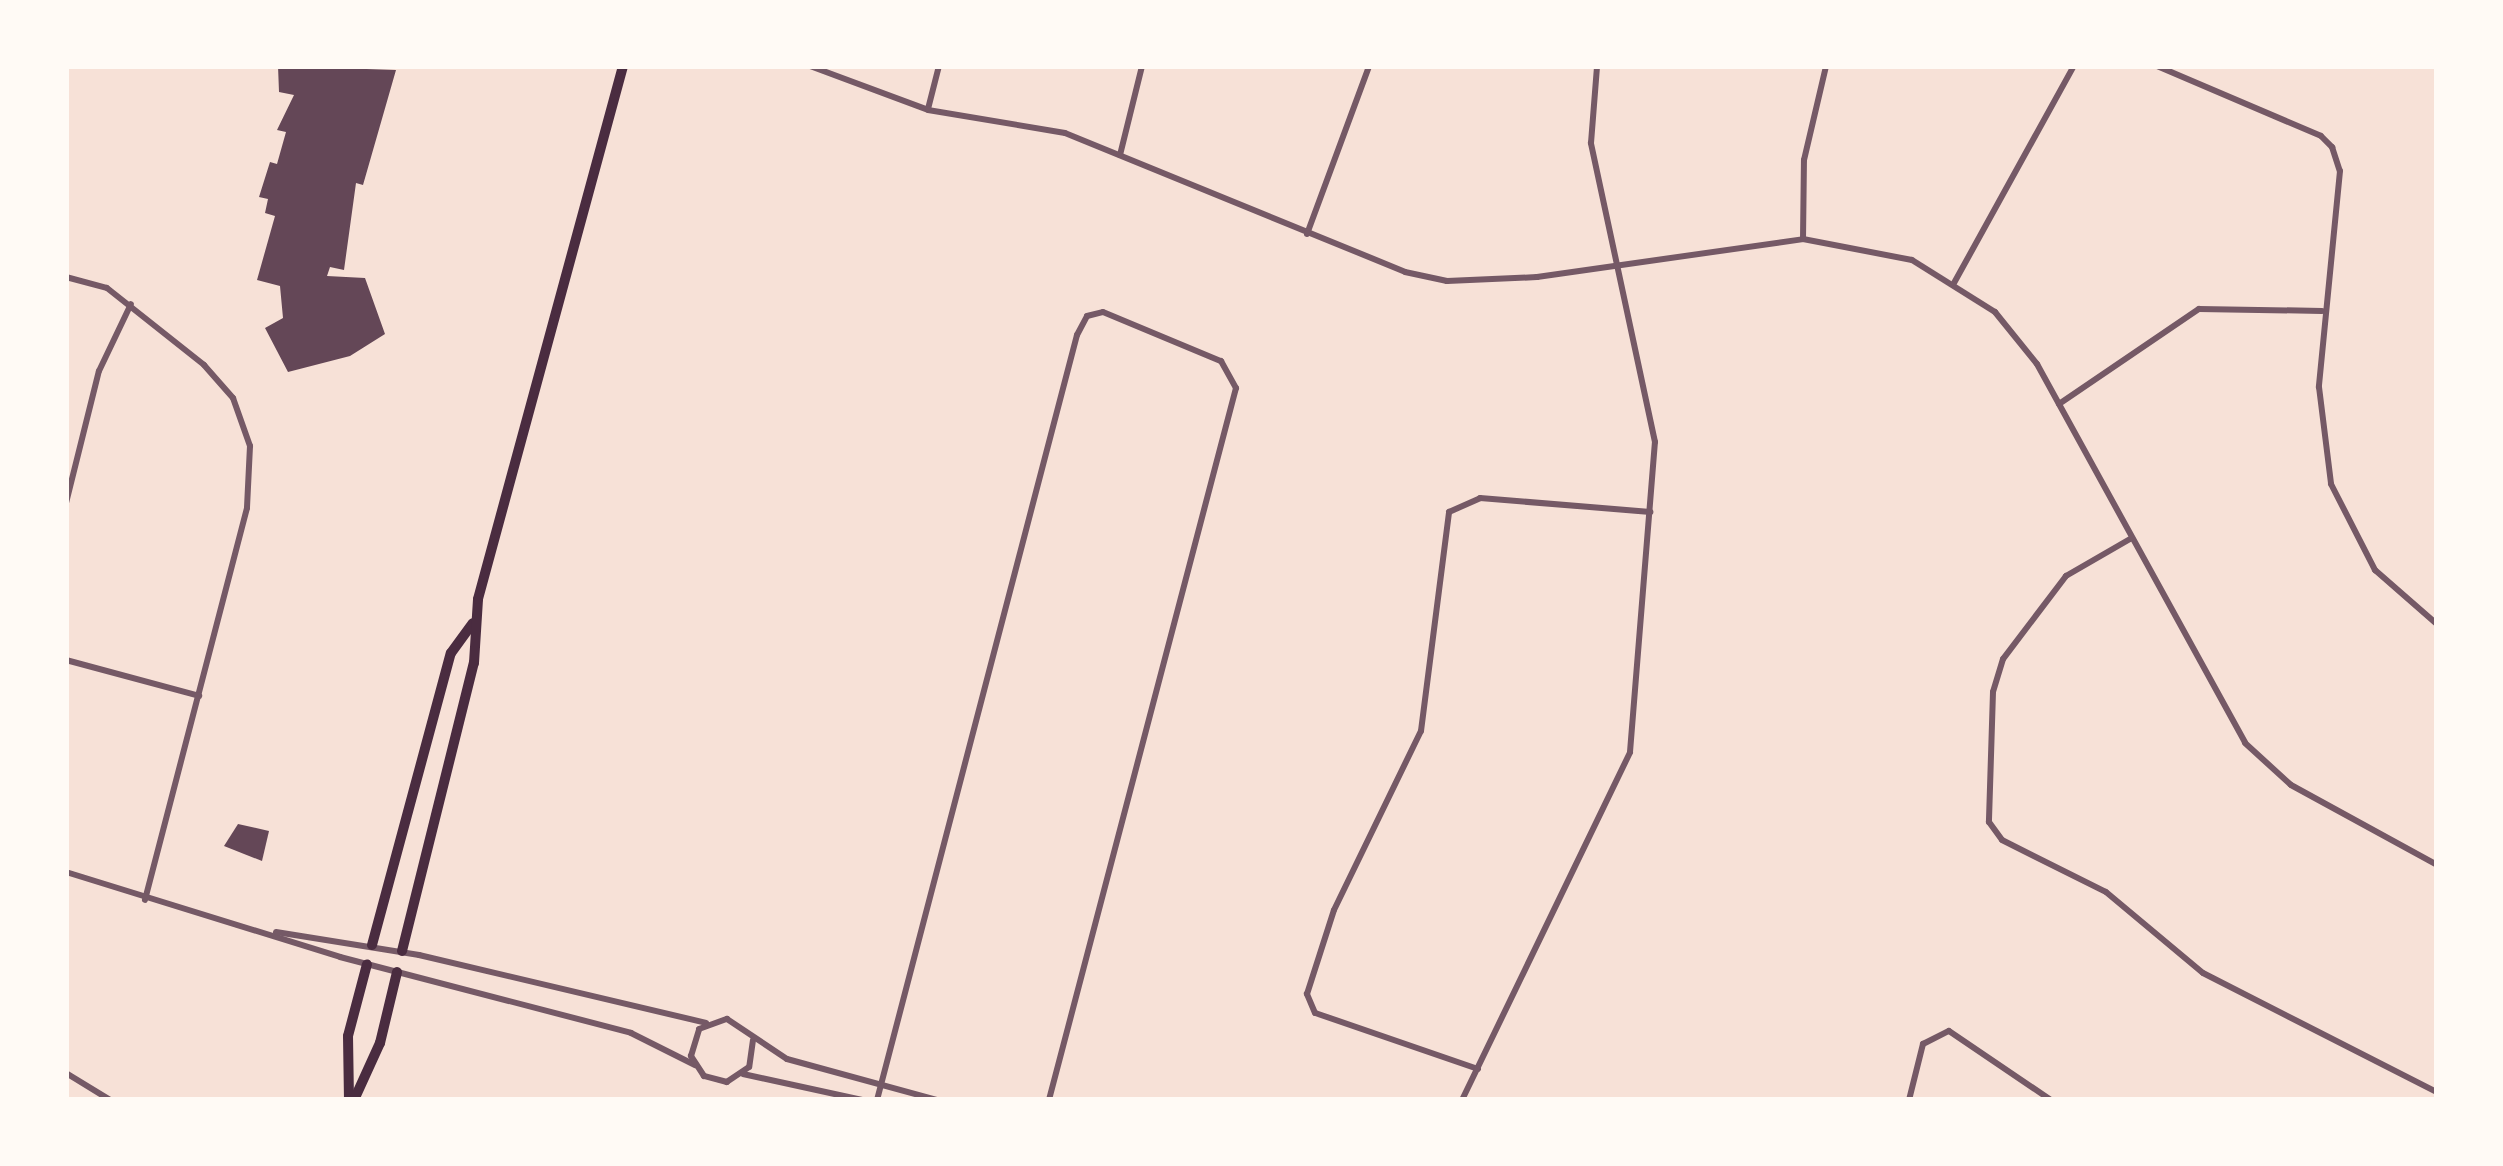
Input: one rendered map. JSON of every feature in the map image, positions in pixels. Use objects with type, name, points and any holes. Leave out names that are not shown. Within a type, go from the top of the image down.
[{"type":"main road","points":[[402,952],[474,663],[473,623],[623,66]]},
{"type":"main road","points":[[372,945],[451,652],[473,623]]},
{"type":"main road","points":[[352,1100],[348,1036],[367,964]]},
{"type":"main road","points":[[352,1100],[380,1043],[397,972]]},
{"type":"street","points":[[811,66],[928,110],[1042,127],[1307,233],[1447,281],[1614,265],[1803,239],[1912,260],[1995,312],[2059,404],[2245,743],[2291,785],[2437,865]]},
{"type":"street","points":[[928,110],[939,66]]},
{"type":"street","points":[[1120,155],[1142,66]]},
{"type":"street","points":[[1307,233],[1369,66]]},
{"type":"street","points":[[1462,1100],[1622,783],[1636,703],[1655,442],[1614,265],[1592,143],[1597,66]]},
{"type":"street","points":[[1803,239],[1804,160],[1826,66]]},
{"type":"street","points":[[1954,283],[2074,66]]},
{"type":"street","points":[[2157,66],[2321,136],[2332,147],[2340,171],[2322,311],[2319,387],[2331,484],[2375,570],[2437,624]]},
{"type":"street","points":[[66,278],[131,304],[233,398],[250,446],[247,508],[146,899]]},
{"type":"street","points":[[66,503],[99,370],[131,304]]},
{"type":"street","points":[[2059,404],[2199,309],[2322,311]]},
{"type":"street","points":[[877,1100],[1077,335],[1087,316],[1103,312],[1221,361],[1236,388],[1049,1100]]},
{"type":"street","points":[[1478,1069],[1315,1013],[1307,994],[1334,910],[1421,730],[1449,512],[1480,498],[1651,512]]},
{"type":"street","points":[[2130,539],[2066,576],[2003,659],[1994,692],[1989,822],[2002,840],[2107,892],[2203,974],[2437,1092]]},
{"type":"street","points":[[66,660],[200,696]]},
{"type":"street","points":[[66,872],[367,964],[631,1033],[719,1082],[743,1074],[862,1100]]},
{"type":"street","points":[[272,932],[296,929],[706,1023],[735,1021],[752,1040],[787,1059],[937,1100]]},
{"type":"street","points":[[694,1065],[691,1047],[706,1023]]},
{"type":"street","points":[[1909,1100],[1923,1044],[1949,1031],[2051,1100]]},
{"type":"street","points":[[743,1074],[752,1040]]},
{"type":"street","points":[[66,1073],[110,1100]]},
{"type":"building","points":[[278,66],[396,70],[363,185],[356,183],[344,270],[330,267],[327,276],[365,278],[385,334],[350,356],[288,372],[265,328],[283,318],[280,286],[257,280],[275,216],[265,213],[268,199],[259,197],[270,162],[277,164],[286,132],[277,130],[294,95],[279,92]]},
{"type":"building","points":[[238,824],[269,831],[262,861],[224,846]]}]
